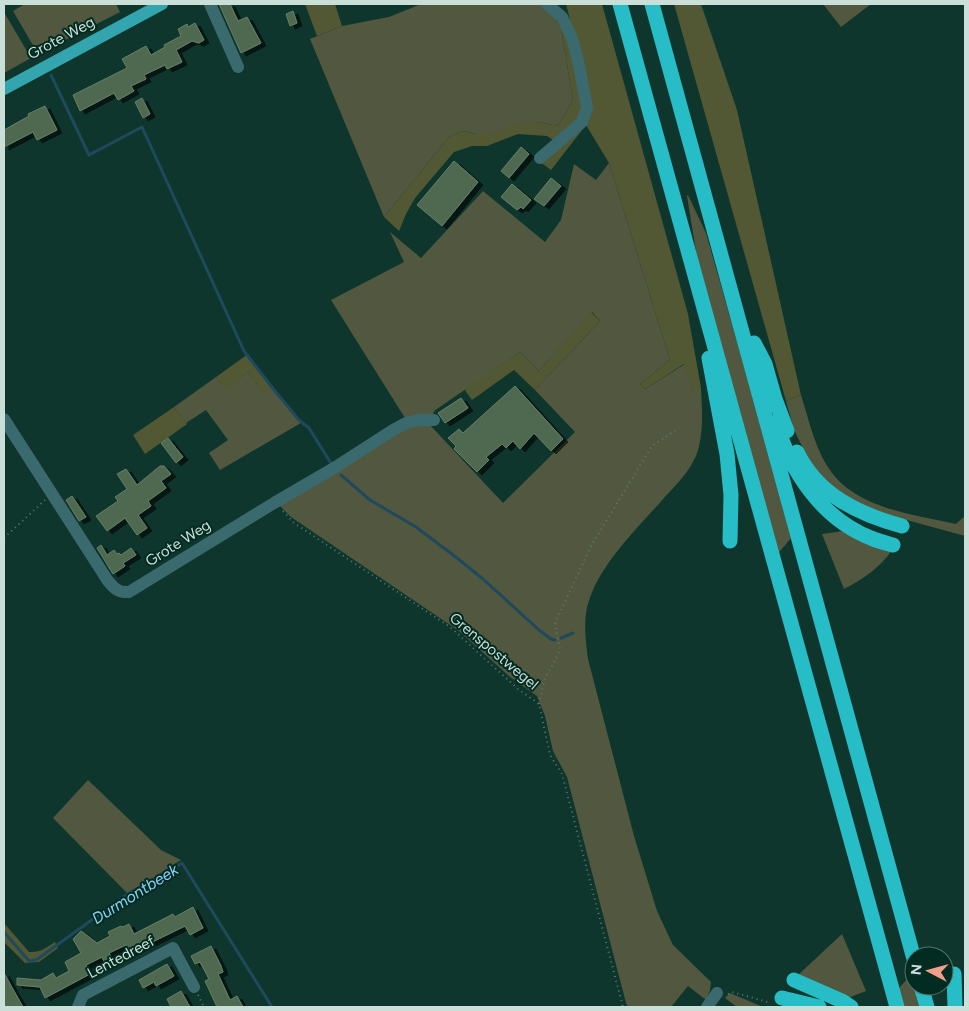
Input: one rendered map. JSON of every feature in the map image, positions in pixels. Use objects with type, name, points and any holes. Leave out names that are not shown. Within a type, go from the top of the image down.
[{"type":"highway","points":[[620,4],[897,1007]]},
{"type":"highway","points":[[652,4],[910,946]]},
{"type":"highway","points":[[704,307],[711,371],[727,454],[731,495],[730,541]]},
{"type":"highway","points":[[742,328],[754,343],[765,364],[783,422],[808,469],[836,498],[856,510],[902,526]]},
{"type":"highway","points":[[754,343],[779,431],[793,466],[809,491],[848,526],[871,538],[893,545]]},
{"type":"highway","points":[[954,974],[955,1007]]},
{"type":"highway","points":[[794,980],[852,1007]]},
{"type":"highway","points":[[779,1001],[819,1007]]},
{"type":"main road","name":"Grote Weg","points":[[4,88],[162,4]]},
{"type":"street","points":[[210,4],[238,67]]},
{"type":"street","points":[[540,158],[582,122],[586,108],[579,65],[572,38],[562,17],[547,4]]},
{"type":"street","name":"Grote Weg","points":[[4,419],[108,580],[116,590],[122,593],[128,592],[399,427],[420,420],[434,420]]},
{"type":"street","name":"Lentedreef","points":[[78,1007],[83,995],[173,948],[194,987]]},
{"type":"path","points":[[539,704],[545,678],[560,649],[555,625],[582,562],[652,446],[679,428]]},
{"type":"path","points":[[4,538],[52,494]]},
{"type":"path","name":"Grenspostwegel","points":[[274,503],[294,523],[450,627],[518,689],[539,704],[550,755],[562,774],[623,1007]]},
{"type":"path","points":[[713,1000],[720,999],[732,992],[749,998],[779,1001]]},
{"type":"green space","points":[[25,4],[116,4],[120,12],[38,54],[13,11]]},
{"type":"green space","points":[[305,4],[335,4],[342,26],[317,36]]},
{"type":"green space","points":[[421,4],[541,4],[554,15],[561,28],[573,100],[558,126],[539,122],[489,134],[462,131],[449,137],[384,217],[310,39],[342,26],[389,17]]},
{"type":"green space","points":[[566,4],[602,4],[688,314],[701,388],[693,390],[684,364],[645,389],[640,384],[670,360],[609,163],[586,125],[551,170],[540,162],[556,142],[547,136],[518,134],[487,146],[472,146],[454,152],[415,198],[399,231],[384,217],[449,137],[462,131],[489,134],[518,123],[539,122],[558,126],[573,100],[561,28],[571,24]]},
{"type":"green space","points":[[674,4],[701,4],[737,110],[801,395],[786,401]]},
{"type":"green space","points":[[823,4],[871,4],[841,27]]},
{"type":"green space","points":[[4,12],[31,58],[4,73]]},
{"type":"green space","points":[[609,163],[670,360],[640,384],[645,389],[685,364],[693,389],[701,388],[701,431],[699,448],[693,462],[682,478],[629,537],[606,566],[590,597],[585,619],[588,659],[634,836],[657,911],[673,945],[711,982],[706,1000],[688,986],[671,1007],[628,1007],[626,1003],[567,777],[553,751],[545,716],[537,696],[510,677],[459,631],[291,517],[277,503],[402,426],[430,425],[503,503],[575,432],[535,390],[600,321],[592,312],[539,371],[520,352],[434,411],[433,415],[405,418],[331,300],[404,262],[390,232],[421,258],[483,191],[545,242],[561,220],[574,164],[596,180]]},
{"type":"green space","points":[[688,195],[706,233],[791,538],[776,556],[697,258]]},
{"type":"green space","points":[[591,312],[600,321],[535,390],[514,370],[472,400],[464,389],[520,352],[539,371]]},
{"type":"green space","points":[[248,354],[273,387],[264,394],[248,372],[226,390],[216,377]]},
{"type":"green space","points":[[248,372],[264,393],[273,387],[301,423],[220,470],[209,453],[228,440],[206,410],[186,423],[174,407],[216,377],[226,389]]},
{"type":"green space","points":[[801,395],[818,448],[826,464],[837,479],[851,491],[866,500],[884,507],[956,524],[965,516],[965,536],[863,508],[834,490],[813,465],[794,430],[786,401]]},
{"type":"green space","points":[[174,407],[187,424],[145,454],[133,435]]},
{"type":"green space","points":[[843,531],[892,550],[871,572],[844,589],[822,534]]},
{"type":"green space","points":[[88,780],[161,850],[181,860],[128,894],[53,818]]},
{"type":"green space","points":[[4,923],[29,952],[40,951],[55,942],[58,948],[39,962],[25,963],[4,942]]},
{"type":"green space","points":[[842,934],[866,991],[848,998],[797,976]]},
{"type":"green space","points":[[904,983],[904,996],[916,996],[919,1007],[904,1007],[899,988]]},
{"type":"green space","points":[[730,993],[763,1007],[737,1007],[725,998]]},
{"type":"building","points":[[219,4],[230,4],[238,21],[247,17],[261,43],[241,53]]},
{"type":"building","points":[[293,11],[297,23],[290,26],[286,14]]},
{"type":"building","points":[[195,23],[204,40],[199,43],[192,41],[176,50],[182,62],[167,69],[165,65],[144,75],[146,79],[131,86],[134,91],[118,100],[114,93],[80,111],[73,95],[127,68],[122,59],[146,46],[151,55],[181,36],[178,29],[187,24],[188,27]]},
{"type":"building","points":[[142,98],[150,114],[143,118],[135,102]]},
{"type":"building","points":[[45,106],[57,130],[37,140],[33,132],[4,147],[4,130],[29,116],[28,114]]},
{"type":"building","points":[[521,147],[529,154],[509,178],[501,171]]},
{"type":"building","points":[[454,161],[478,182],[442,226],[417,205]]},
{"type":"building","points":[[551,178],[561,186],[544,206],[534,199]]},
{"type":"building","points":[[512,184],[531,200],[523,209],[521,207],[517,210],[501,197]]},
{"type":"building","points":[[515,386],[563,439],[551,451],[534,433],[520,449],[513,441],[506,448],[502,444],[486,457],[489,460],[477,472],[454,449],[456,446],[448,438],[459,429],[463,433]]},
{"type":"building","points":[[461,398],[468,408],[445,423],[438,413]]},
{"type":"building","points":[[168,438],[183,457],[176,463],[161,443]]},
{"type":"building","points":[[160,466],[164,466],[171,474],[161,481],[166,488],[148,501],[151,506],[138,515],[147,528],[137,535],[125,518],[107,531],[96,516],[118,501],[115,497],[127,489],[117,474],[126,469],[137,485]]},
{"type":"building","points":[[72,496],[86,517],[79,521],[66,500]]},
{"type":"building","points":[[101,545],[107,555],[114,550],[117,554],[121,555],[131,548],[136,555],[123,563],[125,566],[113,574],[97,548]]},
{"type":"building","points":[[193,907],[203,928],[190,935],[185,926],[130,953],[126,945],[109,953],[114,962],[106,966],[102,957],[86,965],[90,974],[45,998],[40,987],[17,985],[17,978],[41,980],[53,973],[56,978],[69,971],[65,962],[81,953],[73,939],[81,931],[97,943],[110,936],[108,932],[121,926],[129,924],[134,934],[173,914],[175,917]]},
{"type":"building","points":[[211,946],[221,966],[223,972],[218,974],[230,1000],[237,996],[243,1007],[217,1007],[205,981],[209,979],[200,962],[195,964],[191,956]]},
{"type":"building","points":[[167,964],[174,976],[156,986],[154,982],[143,988],[139,980]]},
{"type":"building","points":[[4,973],[14,991],[23,1007],[4,1007]]},
{"type":"building","points":[[181,991],[190,1007],[171,1007],[167,999]]},
{"type":"waterway","points":[[51,75],[89,155],[142,127],[244,351],[299,420],[309,428],[332,465]]},
{"type":"waterway","points":[[341,475],[370,500],[416,527],[457,558],[539,630],[555,640]]},
{"type":"waterway","points":[[561,638],[573,633]]},
{"type":"waterway","name":"Durmontbeek","points":[[4,932],[29,961],[36,960],[128,894],[182,863],[272,1007]]}]
